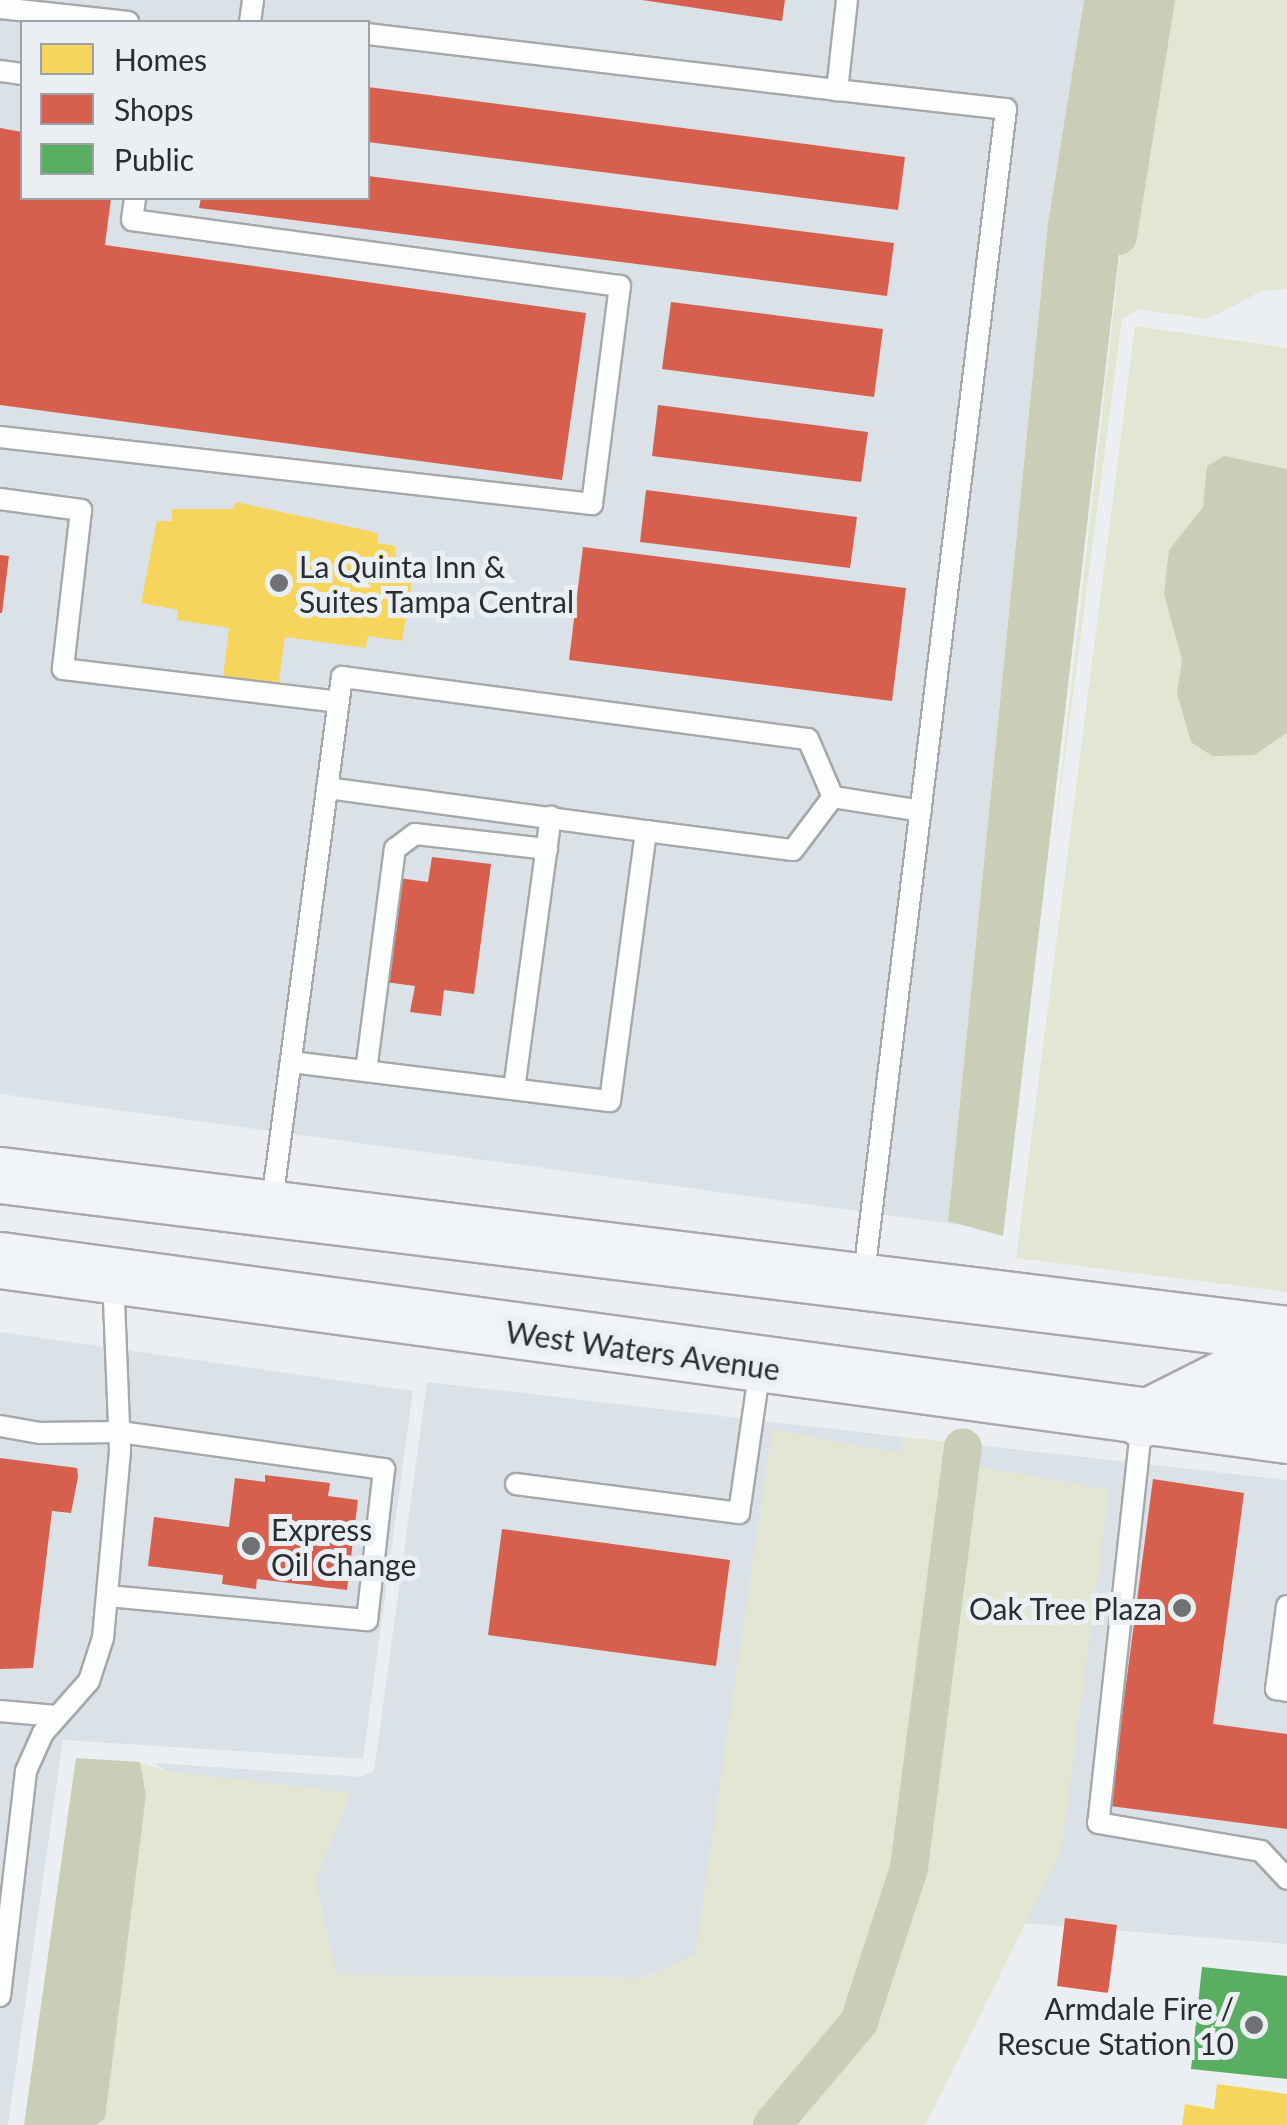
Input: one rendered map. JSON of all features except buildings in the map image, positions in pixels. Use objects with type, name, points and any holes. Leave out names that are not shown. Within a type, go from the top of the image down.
[{"type":"main road","points":[[0,1175],[1287,1334]]},
{"type":"main road","name":"West Waters Avenue","points":[[0,1260],[1142,1419],[1287,1434]]},
{"type":"main road","points":[[1142,1419],[1230,1375],[1287,1381]]},
{"type":"lane","points":[[836,90],[847,0]]},
{"type":"lane","points":[[0,8],[110,20]]},
{"type":"lane","points":[[370,34],[1006,110],[863,1284]]},
{"type":"lane","points":[[0,437],[592,504],[620,286],[132,220],[135,200]]},
{"type":"lane","points":[[0,498],[81,510],[64,668],[338,702]]},
{"type":"lane","points":[[271,1210],[342,678],[808,739],[833,796]]},
{"type":"lane","points":[[327,788],[793,850],[833,796]]},
{"type":"lane","points":[[833,796],[921,812]]},
{"type":"lane","points":[[514,1090],[551,817]]},
{"type":"lane","points":[[291,1062],[610,1101],[646,830]]},
{"type":"lane","points":[[366,1071],[396,849],[415,834],[547,849]]},
{"type":"lane","points":[[0,1996],[6,1907],[26,1772],[56,1716],[89,1681],[107,1596],[120,1432],[113,1276]]},
{"type":"lane","points":[[516,1484],[739,1513],[760,1366]]},
{"type":"lane","points":[[1142,1419],[1098,1823],[1261,1851],[1287,1879]]},
{"type":"lane","points":[[0,1426],[40,1433],[120,1432],[384,1468],[367,1620],[107,1596]]},
{"type":"lane","points":[[1287,1606],[1276,1689],[1287,1690]]},
{"type":"lane","points":[[0,1711],[56,1716]]},
{"type":"shaded area","points":[[0,0],[1084,0],[1048,223],[948,1220],[968,1226],[0,1094]]},
{"type":"shaded area","points":[[1084,0],[1149,0],[1003,1236],[948,1221],[1048,223]]},
{"type":"shaded area","points":[[1149,0],[1287,0],[1287,289],[1262,291],[1207,319],[1138,309],[1122,319],[1052,856]]},
{"type":"shaded area","points":[[1135,326],[1287,348],[1287,1292],[1016,1258]]},
{"type":"shaded area","points":[[1224,456],[1287,469],[1287,733],[1254,755],[1212,756],[1191,742],[1177,693],[1182,660],[1164,594],[1169,550],[1203,507],[1207,466]]},
{"type":"shaded area","points":[[0,1332],[413,1391],[363,1759],[63,1740],[8,2125],[0,2125]]},
{"type":"shaded area","points":[[427,1382],[903,1437],[873,1706],[720,1945],[642,1978],[336,1975],[315,1880],[155,1763],[362,1777],[374,1771]]},
{"type":"shaded area","points":[[772,1430],[901,1453],[903,1437],[966,1444],[964,1464],[1109,1490],[1061,1852],[925,2125],[96,2125],[103,2121],[146,1796],[140,1762],[166,1771],[351,1793],[315,1880],[336,1975],[642,1978],[695,1955]]},
{"type":"shaded area","points":[[966,1444],[1287,1480],[1287,1944],[896,1913]]},
{"type":"shaded area","points":[[76,1758],[140,1762],[146,1796],[105,2119],[96,2125],[24,2125]]},
{"type":"waterway","points":[[1118,236],[1156,0]]},
{"type":"waterway","points":[[772,2125],[859,2022],[909,1868],[963,1447]]},
{"type":"place","name":"La Quinta Inn & Suites Tampa Central","points":[[279,583]]},
{"type":"place","name":"Express Oil Change","points":[[251,1546]]},
{"type":"place","name":"Oak Tree Plaza","points":[[1182,1608]]},
{"type":"place","name":"Armdale Fire / Rescue Station 10","points":[[1254,2025]]}]
